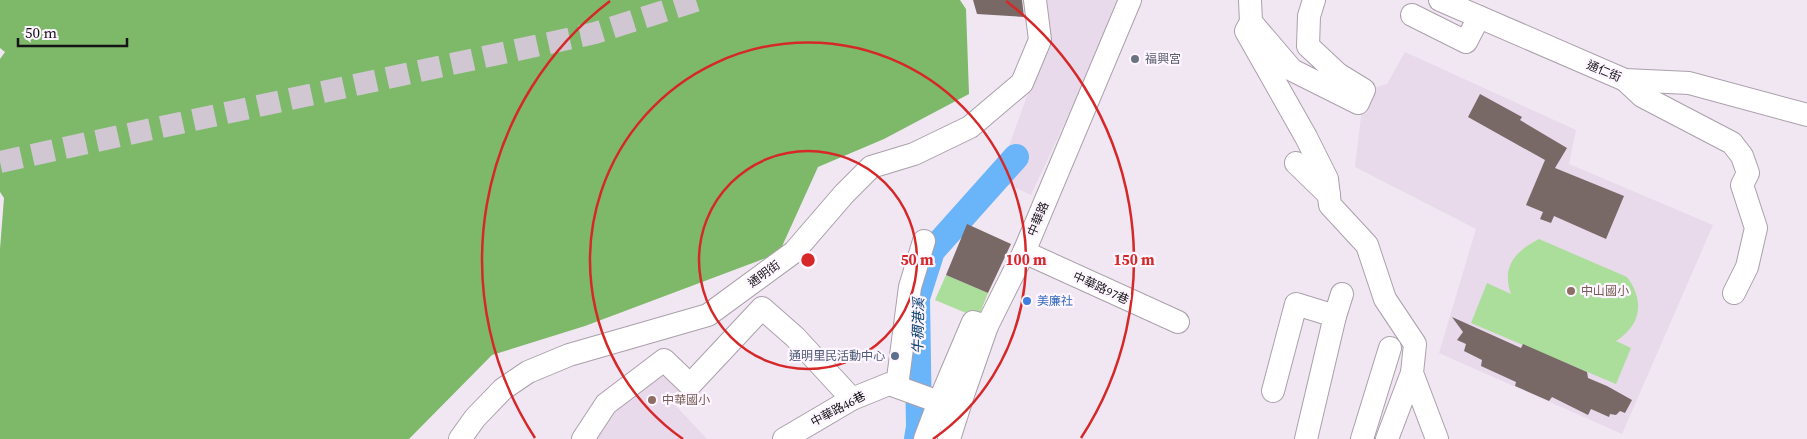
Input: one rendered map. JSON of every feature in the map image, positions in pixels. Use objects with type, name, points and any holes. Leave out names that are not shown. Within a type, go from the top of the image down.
[{"type":"street","name":"通明街","points":[[460,439],[475,418],[503,389],[528,372],[569,355],[708,315],[794,252],[844,194],[871,167],[914,154],[970,126],[1022,83],[1040,40],[1036,0]]},
{"type":"street","name":"中華路","points":[[934,438],[963,395],[988,326],[1024,252],[1130,0]]},
{"type":"street","points":[[1250,0],[1250,22],[1246,31],[1328,179],[1330,205],[1367,245],[1385,298],[1415,344],[1412,373],[1387,439]]},
{"type":"street","points":[[1250,22],[1292,70],[1358,103],[1364,90],[1338,74],[1308,46],[1309,16],[1314,0]]},
{"type":"street","name":"通仁街","points":[[1440,0],[1625,80],[1689,83],[1807,115]]},
{"type":"street","points":[[1412,16],[1466,42],[1479,17]]},
{"type":"street","points":[[1625,80],[1642,96],[1732,143],[1742,156],[1748,173],[1742,185],[1756,228],[1747,267],[1734,293]]},
{"type":"street","points":[[1296,163],[1329,196]]},
{"type":"street","points":[[924,242],[910,287],[900,387],[936,401]]},
{"type":"street","name":"中華路97巷","points":[[1024,252],[1178,322]]},
{"type":"street","points":[[1306,439],[1342,294]]},
{"type":"street","points":[[1273,391],[1296,304],[1335,316]]},
{"type":"street","points":[[583,439],[606,404],[664,360],[690,385],[762,308],[795,337],[852,399]]},
{"type":"street","points":[[934,438],[936,401],[973,322],[988,326]]},
{"type":"street","points":[[1362,439],[1390,348]]},
{"type":"street","points":[[1412,373],[1438,439]]},
{"type":"street","name":"中華路46巷","points":[[784,439],[852,399],[889,384],[900,387]]},
{"type":"shaded area","points":[[1043,0],[1122,0],[1031,195],[997,179],[1048,38]]},
{"type":"shaded area","name":"中山國小","points":[[1405,52],[1576,130],[1569,164],[1713,225],[1622,434],[1439,353],[1476,229],[1355,167],[1364,91],[1387,84]]},
{"type":"shaded area","name":"中華國小","points":[[666,364],[689,394],[676,406],[707,439],[592,439],[599,422]]},
{"type":"green space","points":[[0,0],[960,0],[966,9],[969,94],[884,139],[818,167],[779,253],[585,326],[492,355],[409,439],[0,439],[0,249],[4,198],[0,192],[0,59],[5,52],[0,48]]},
{"type":"green space","points":[[1539,239],[1627,277],[1633,286],[1638,304],[1638,312],[1631,328],[1616,341],[1631,348],[1616,384],[1471,323],[1487,283],[1511,294],[1508,284],[1509,267],[1517,254]]},
{"type":"green space","points":[[946,275],[988,293],[978,318],[935,300]]},
{"type":"building","points":[[973,0],[1022,0],[1024,17],[977,14]]},
{"type":"building","points":[[1480,94],[1522,117],[1520,120],[1567,148],[1555,168],[1624,196],[1606,239],[1554,216],[1551,223],[1540,219],[1543,212],[1526,205],[1545,160],[1468,117]]},
{"type":"building","points":[[967,224],[1011,244],[988,293],[946,275]]},
{"type":"building","points":[[1452,317],[1521,348],[1523,344],[1587,372],[1588,378],[1632,400],[1625,413],[1620,411],[1616,415],[1610,414],[1609,417],[1591,409],[1588,415],[1552,397],[1549,401],[1515,386],[1516,382],[1481,366],[1482,360],[1464,351],[1466,344],[1457,340],[1463,332]]},
{"type":"waterway","name":"牛稠港溪","points":[[917,439],[919,427],[917,298],[932,251],[1016,157]]},
{"type":"tunnel","points":[[0,162],[595,33],[699,0]]},
{"type":"place","name":"福興宮","points":[[1135,59]]},
{"type":"place","name":"中山國小","points":[[1571,291]]},
{"type":"place","name":"美廉社","points":[[1027,301]]},
{"type":"place","name":"通明里民活動中心","points":[[895,356]]},
{"type":"place","name":"中華國小","points":[[652,400]]}]
